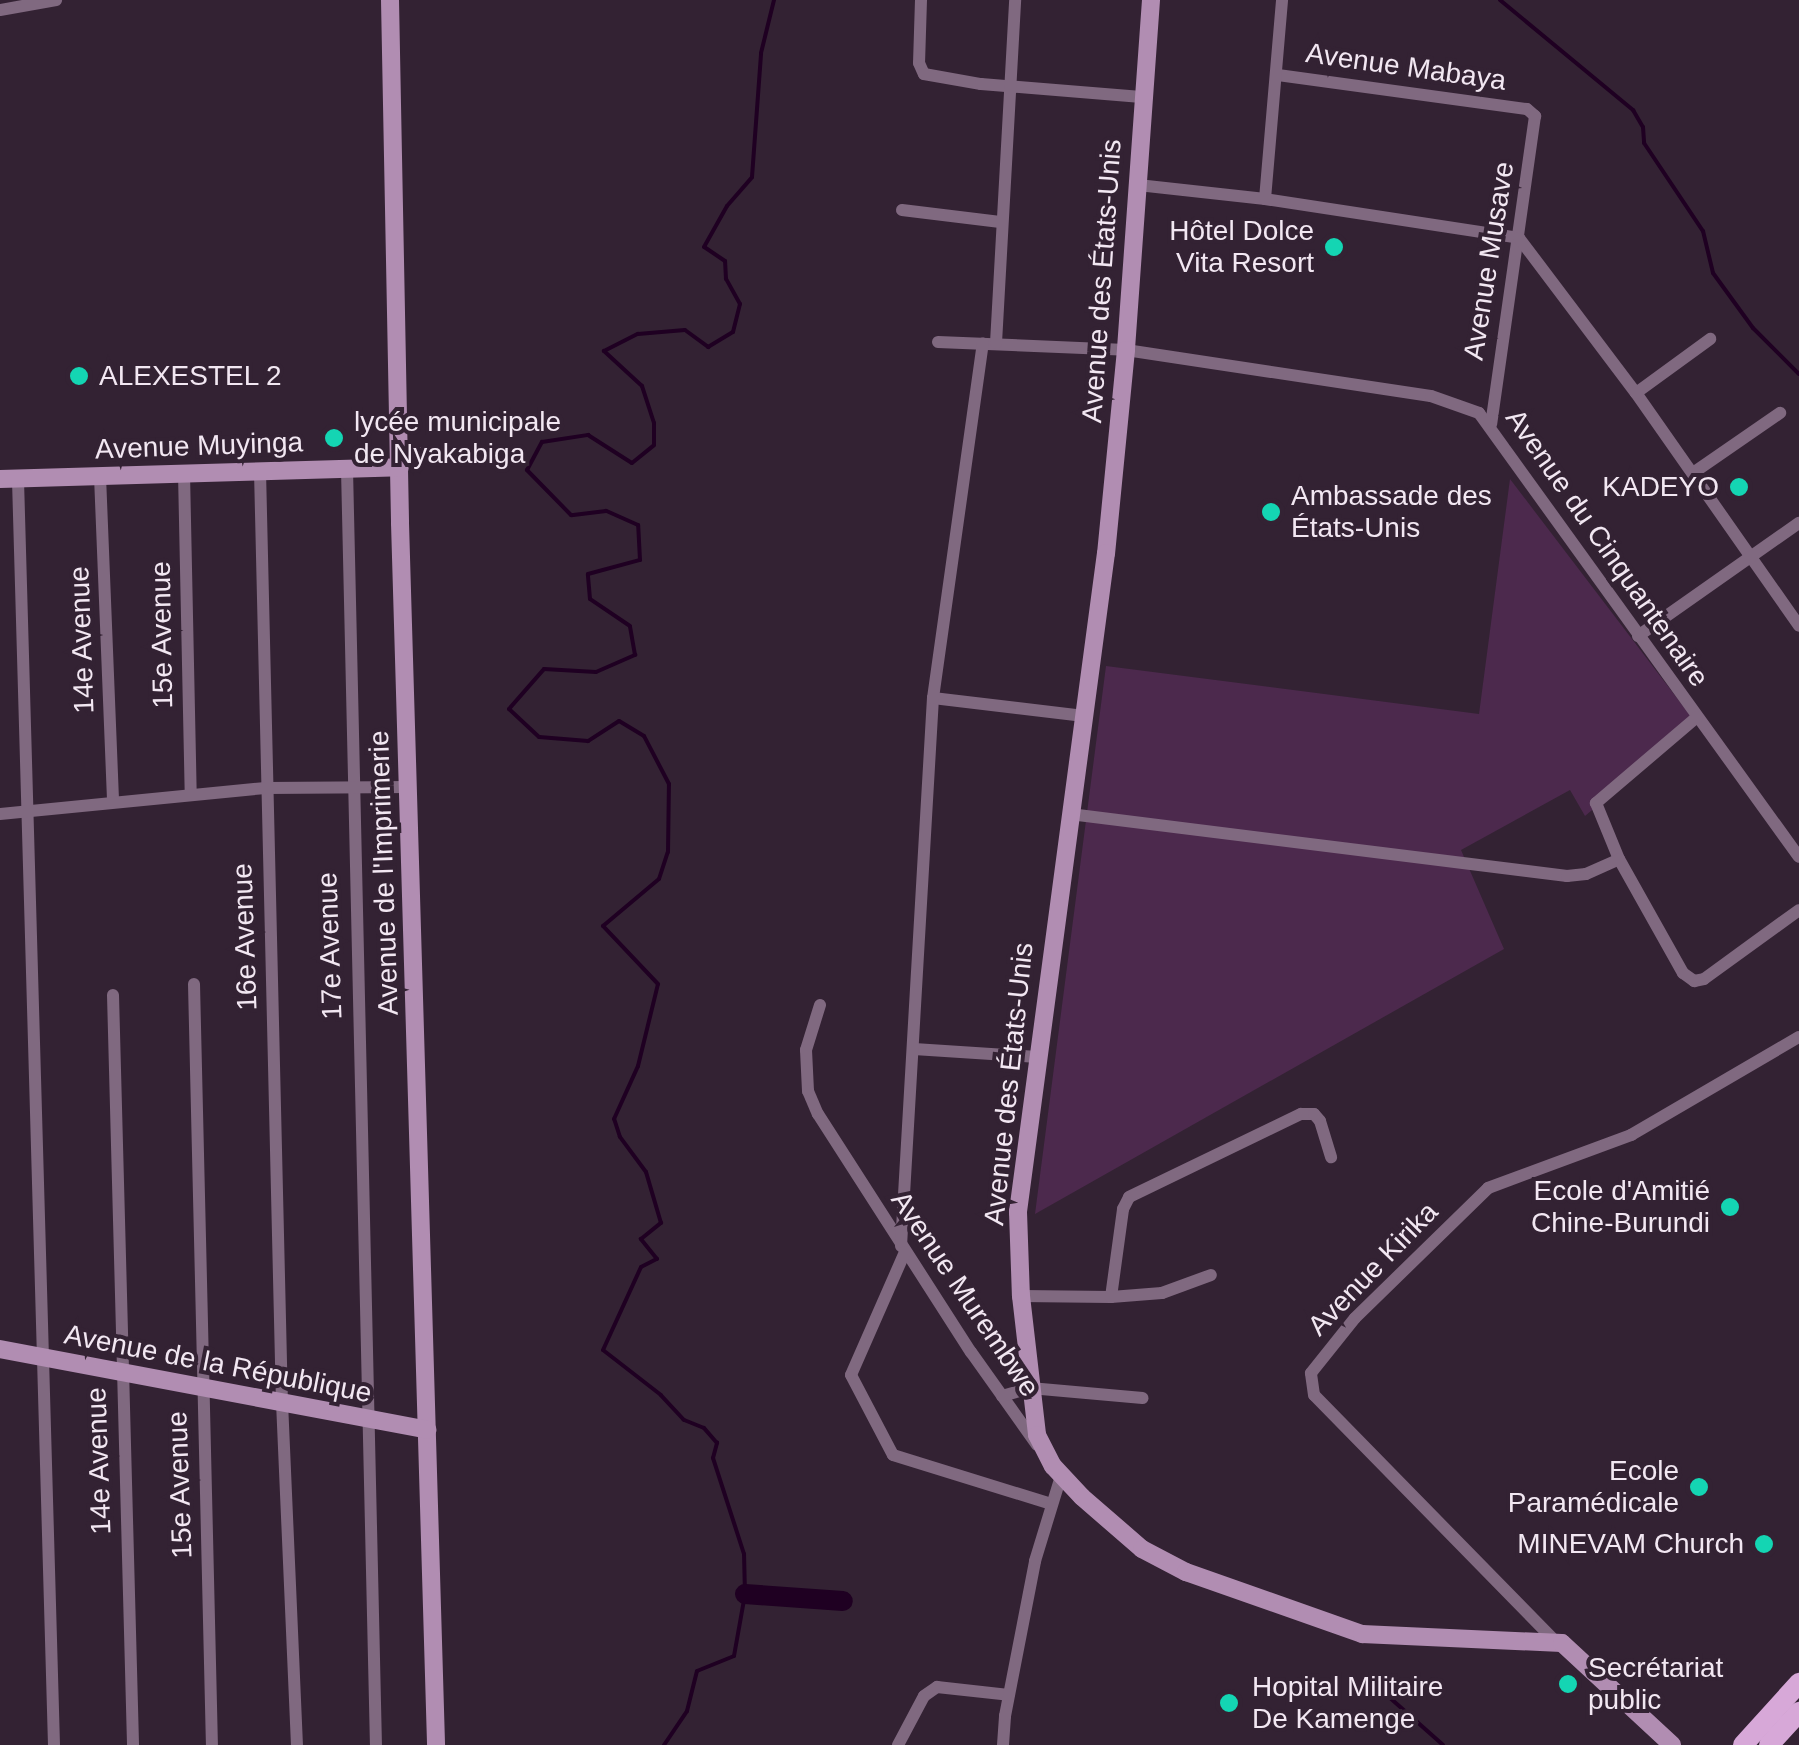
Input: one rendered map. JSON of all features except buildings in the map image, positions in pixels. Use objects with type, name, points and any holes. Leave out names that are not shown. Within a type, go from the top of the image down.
[{"type":"main road","points":[[1742,1745],[1799,1683]]},
{"type":"main road","points":[[1769,1745],[1799,1712]]},
{"type":"street","points":[[0,10],[56,0]]},
{"type":"street","name":"Avenue de l'Imprimerie","points":[[390,0],[436,1745]]},
{"type":"street","points":[[921,0],[919,63],[924,74],[1144,97]]},
{"type":"street","points":[[1015,0],[989,343],[933,698],[903,1249],[850,1375],[893,1455],[1051,1504]]},
{"type":"street","name":"Avenue des États-Unis","points":[[1151,0],[1126,350],[1106,553],[1018,1212],[1021,1296],[1038,1435],[1061,1476],[1149,1554],[1295,1614],[1376,1636],[1555,1641]]},
{"type":"street","points":[[1265,199],[1282,0]]},
{"type":"street","name":"Avenue Mabaya","points":[[1278,74],[1527,110]]},
{"type":"street","name":"Avenue Musave","points":[[1490,424],[1535,129],[1534,116],[1527,110]]},
{"type":"street","points":[[1138,185],[1265,199],[1519,238],[1636,394],[1799,626]]},
{"type":"street","points":[[902,210],[1000,222]]},
{"type":"street","points":[[1636,394],[1710,339]]},
{"type":"street","name":"Avenue du Cinquantenaire","points":[[938,342],[1126,350],[1432,396],[1470,408],[1490,424],[1799,857]]},
{"type":"street","points":[[1693,473],[1780,412]]},
{"type":"street","points":[[400,460],[499,454]]},
{"type":"street","name":"Avenue Muyinga","points":[[9,480],[347,469],[400,460]]},
{"type":"street","name":"17e Avenue","points":[[347,469],[351,786],[376,1745]]},
{"type":"street","name":"16e Avenue","points":[[260,472],[282,1402],[297,1745]]},
{"type":"street","name":"15e Avenue","points":[[184,474],[190,795]]},
{"type":"street","name":"14e Avenue","points":[[100,476],[113,801]]},
{"type":"street","points":[[9,480],[25,812],[54,1745]]},
{"type":"street","points":[[1638,636],[1799,524]]},
{"type":"street","points":[[933,698],[1084,716]]},
{"type":"street","points":[[1697,717],[1596,803],[1619,859],[1683,973],[1694,981],[1704,980],[1799,910]]},
{"type":"street","points":[[0,814],[266,788],[409,787]]},
{"type":"street","points":[[1070,814],[1567,876],[1596,870],[1619,859]]},
{"type":"street","name":"15e Avenue","points":[[194,984],[212,1745]]},
{"type":"street","name":"14e Avenue","points":[[113,995],[133,1745]]},
{"type":"street","name":"Avenue Murembwe","points":[[820,1005],[808,1032],[808,1091],[903,1249],[1048,1458]]},
{"type":"street","name":"Avenue Kirika","points":[[1555,1641],[1314,1395],[1311,1373],[1355,1318],[1488,1188],[1631,1135],[1799,1037]]},
{"type":"street","points":[[914,1049],[1037,1056]]},
{"type":"street","points":[[1111,1297],[1123,1209],[1134,1194],[1304,1112],[1320,1121],[1331,1157]]},
{"type":"street","points":[[1021,1296],[1162,1293],[1212,1274]]},
{"type":"street","name":"Avenue de la République","points":[[0,1349],[427,1430]]},
{"type":"street","points":[[1002,1396],[1030,1388],[1143,1398]]},
{"type":"street","points":[[1004,1745],[1009,1694],[1035,1560],[1061,1476]]},
{"type":"street","points":[[1555,1641],[1566,1645],[1672,1745]]},
{"type":"street","points":[[898,1745],[924,1696],[937,1687],[1009,1694]]},
{"type":"shaded area","points":[[1510,479],[1696,723],[1585,816],[1570,790],[1461,850],[1504,949],[1035,1214],[1106,666],[1479,714]]},
{"type":"waterway","points":[[664,1745],[687,1711],[697,1671],[734,1656],[745,1594],[744,1554],[713,1458],[717,1443],[704,1428],[684,1420],[661,1395],[603,1350],[641,1267],[657,1259],[641,1239],[661,1223],[646,1172],[620,1137],[614,1119],[638,1066],[658,984],[603,926],[659,879],[668,852],[669,784],[644,736],[619,721],[588,741],[539,737],[509,709],[544,669],[596,672],[635,655],[630,626],[590,599],[588,574],[640,560],[638,525],[606,511],[571,515],[527,470],[542,442],[588,435],[632,463],[654,445],[654,423],[642,386],[604,351],[638,334],[685,330],[708,347],[733,332],[740,304],[726,279],[725,261],[704,247],[727,206],[752,177],[761,53],[774,0]]},
{"type":"waterway","points":[[1500,0],[1633,110],[1643,127],[1644,143],[1703,231],[1713,273],[1753,328],[1799,374]]},
{"type":"waterway","points":[[745,1594],[843,1601]]},
{"type":"waterway","points":[[1389,1697],[1443,1745]]},
{"type":"place","name":"Hôtel Dolce Vita Resort","points":[[1334,247]]},
{"type":"place","name":"ALEXESTEL 2","points":[[79,376]]},
{"type":"place","name":"lycée municipale de Nyakabiga","points":[[334,438]]},
{"type":"place","name":"KADEYO","points":[[1739,487]]},
{"type":"place","name":"Ambassade des États-Unis","points":[[1271,512]]},
{"type":"place","name":"Ecole d'Amitié Chine-Burundi","points":[[1730,1207]]},
{"type":"place","name":"Ecole Paramédicale","points":[[1699,1487]]},
{"type":"place","name":"MINEVAM Church","points":[[1764,1544]]},
{"type":"place","name":"Secrétariat public","points":[[1568,1684]]},
{"type":"place","name":"Hopital Militaire De Kamenge","points":[[1229,1703]]}]
